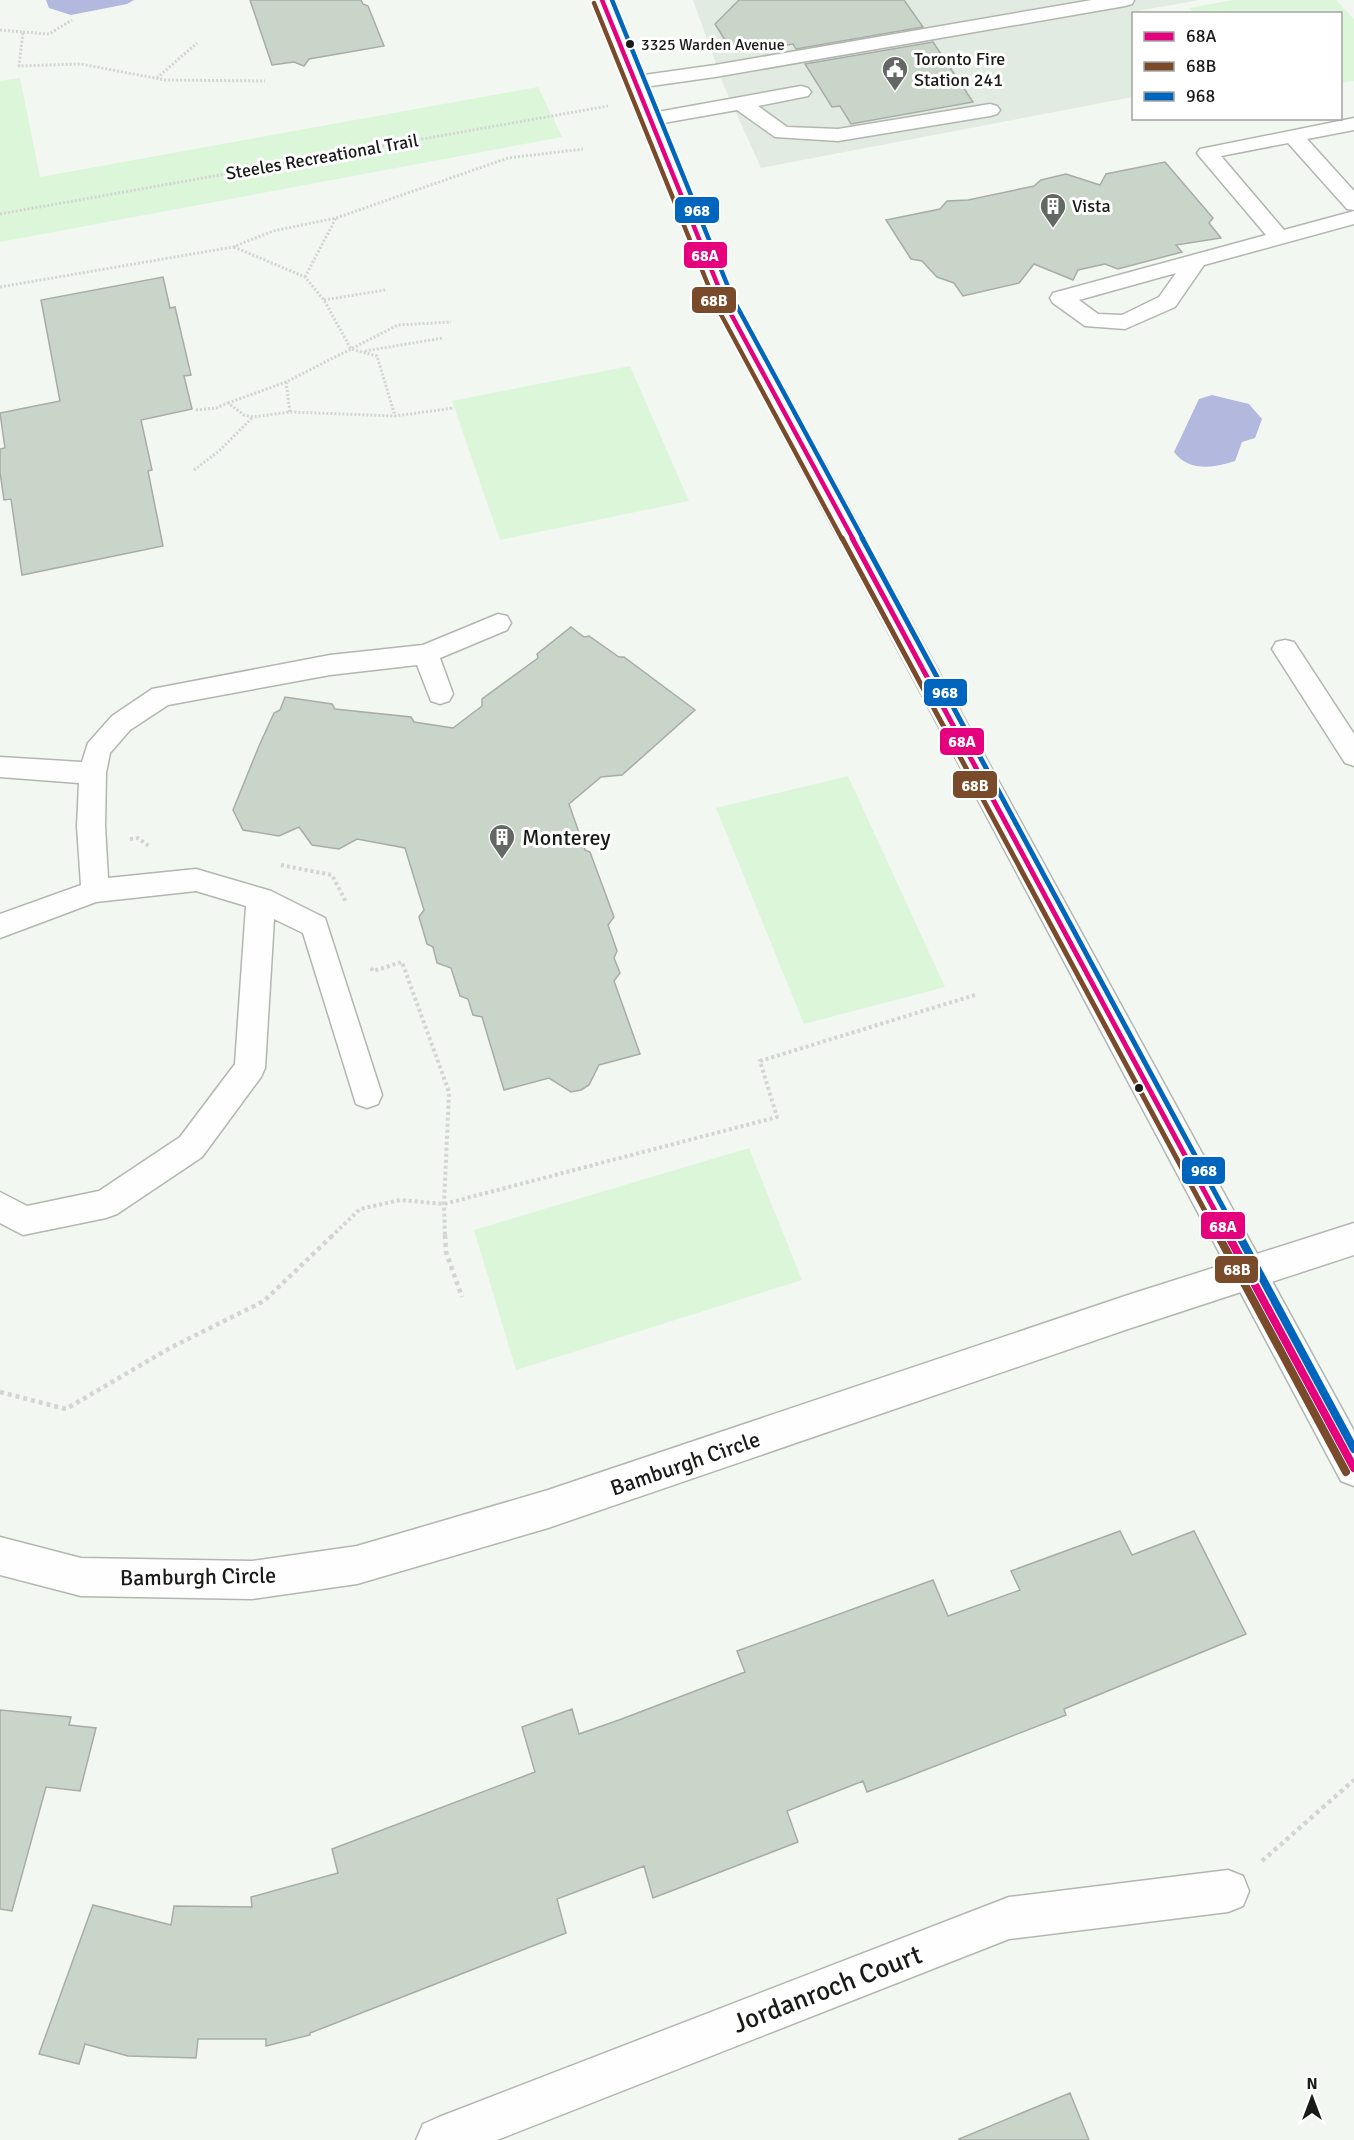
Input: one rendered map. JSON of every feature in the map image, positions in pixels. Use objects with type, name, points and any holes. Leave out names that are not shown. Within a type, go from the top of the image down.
[{"type":"main road","points":[[602,0],[725,303],[1354,1468]]},
{"type":"main road","name":"Bamburgh Circle","points":[[0,1556],[81,1576],[103,1577],[252,1580],[357,1565],[548,1509],[1128,1312],[1354,1239]]},
{"type":"main road","name":"Jordanroch Court","points":[[439,2140],[1009,1918],[1228,1891]]},
{"type":"lane","points":[[644,101],[715,72],[1125,0]]},
{"type":"lane","points":[[644,101],[741,103],[801,92]]},
{"type":"lane","points":[[741,103],[782,133],[793,134],[838,135],[990,110]]},
{"type":"lane","points":[[1280,238],[1207,153],[1354,124]]},
{"type":"lane","points":[[1294,137],[1354,204]]},
{"type":"lane","points":[[1196,261],[1167,302],[1125,322],[1093,321],[1061,298],[1354,217]]},
{"type":"lane","points":[[95,891],[92,826],[93,773],[98,750],[121,723],[161,696],[330,665],[426,654],[498,623]]},
{"type":"lane","points":[[1285,649],[1354,756]]},
{"type":"lane","points":[[426,654],[440,694]]},
{"type":"lane","points":[[0,767],[93,773]]},
{"type":"lane","points":[[0,926],[95,891],[196,880],[261,899],[315,926],[367,1095]]},
{"type":"lane","points":[[0,1206],[23,1221],[105,1204],[191,1147],[250,1068],[261,899]]},
{"type":"path","points":[[0,30],[49,34],[72,20]]},
{"type":"path","points":[[23,32],[19,66],[81,64],[157,78],[266,81]]},
{"type":"path","points":[[157,78],[197,43]]},
{"type":"path","name":"Steeles Recreational Trail","points":[[0,214],[644,101]]},
{"type":"path","points":[[0,287],[233,247],[273,231],[336,218],[508,158],[583,149]]},
{"type":"path","points":[[305,277],[336,218]]},
{"type":"path","points":[[233,247],[305,277],[324,300],[351,349],[377,356],[395,416]]},
{"type":"path","points":[[324,300],[385,290]]},
{"type":"path","points":[[196,410],[216,408],[286,382],[398,326],[451,322]]},
{"type":"path","points":[[361,352],[443,338]]},
{"type":"path","points":[[286,382],[290,412]]},
{"type":"path","points":[[228,403],[244,415],[253,417],[290,412],[395,416],[454,408]]},
{"type":"path","points":[[194,470],[219,451],[253,417]]},
{"type":"path","points":[[0,1392],[66,1409],[170,1348],[264,1301],[360,1209],[400,1200],[444,1204],[777,1117],[760,1060],[975,995]]},
{"type":"path","points":[[1228,1891],[1354,1780]]},
{"type":"shaded area","points":[[693,0],[1200,0],[1131,12],[1132,97],[761,168],[724,86]]},
{"type":"green space","points":[[1233,0],[1336,0],[1354,19],[1354,81],[1342,83],[1342,12],[1192,12],[1189,8]]},
{"type":"green space","points":[[20,78],[40,177],[538,87],[562,137],[0,242],[0,81]]},
{"type":"green space","points":[[630,366],[689,501],[500,540],[452,401]]},
{"type":"green space","points":[[848,776],[945,987],[804,1024],[716,808]]},
{"type":"green space","points":[[749,1148],[802,1280],[516,1370],[474,1230]]},
{"type":"water","points":[[46,0],[134,0],[127,4],[71,15],[49,8]]},
{"type":"water","points":[[1212,395],[1249,404],[1262,419],[1255,438],[1242,442],[1235,461],[1202,467],[1187,463],[1174,452],[1199,399]]},
{"type":"building","points":[[250,0],[361,0],[368,6],[384,46],[309,59],[304,66],[294,62],[272,65]]},
{"type":"building","points":[[739,0],[904,0],[923,27],[796,49],[793,44],[745,52],[730,48],[715,24]]},
{"type":"building","name":"Toronto Fire Station 241","points":[[933,42],[973,102],[851,124],[840,106],[832,107],[805,64]]},
{"type":"building","name":"Vista","points":[[1165,162],[1213,218],[1209,223],[1221,238],[1176,245],[1182,252],[1118,269],[1105,264],[1078,270],[1073,280],[1034,264],[1019,283],[963,296],[954,283],[937,277],[922,261],[911,259],[886,220],[940,209],[947,201],[968,200],[1034,186],[1041,180],[1066,174],[1100,185],[1106,174]]},
{"type":"building","points":[[163,277],[170,308],[175,307],[191,375],[184,376],[192,409],[141,420],[152,470],[148,471],[163,546],[22,575],[11,499],[4,500],[0,472],[0,449],[5,448],[0,413],[60,401],[41,300]]},
{"type":"building","name":"Monterey","points":[[571,627],[584,637],[589,636],[619,657],[624,657],[695,710],[622,775],[601,777],[569,804],[585,850],[590,852],[614,917],[608,925],[617,951],[614,958],[620,973],[614,981],[640,1054],[599,1065],[589,1085],[581,1090],[571,1092],[549,1078],[504,1090],[482,1017],[473,1015],[468,999],[460,996],[451,968],[437,963],[433,947],[427,944],[419,917],[424,910],[405,848],[357,839],[339,849],[312,845],[299,827],[279,836],[243,830],[233,810],[274,713],[280,710],[285,697],[332,704],[335,709],[411,717],[414,722],[453,728],[482,706],[482,699],[538,658],[537,654]]},
{"type":"building","points":[[1120,1531],[1132,1555],[1194,1531],[1246,1634],[1064,1709],[1066,1715],[902,1779],[867,1792],[863,1781],[787,1811],[798,1842],[653,1898],[644,1866],[557,1899],[566,1933],[310,2033],[310,2035],[266,2046],[266,2039],[198,2039],[196,2058],[128,2056],[85,2044],[79,2064],[39,2054],[93,1905],[171,1925],[174,1906],[252,1907],[251,1897],[338,1873],[332,1849],[535,1772],[522,1727],[572,1709],[579,1734],[619,1720],[745,1672],[737,1651],[933,1580],[948,1616],[1020,1590],[1011,1571]]},
{"type":"building","points":[[0,1710],[71,1717],[69,1725],[96,1728],[80,1791],[46,1787],[12,1911],[0,1909]]},
{"type":"building","points":[[1070,2093],[1089,2140],[959,2140],[959,2139]]},
{"type":"transit line","name":"68A","points":[[602,0],[725,303],[1354,1468]]},
{"type":"transit line","name":"968","points":[[612,0],[733,299],[1354,1449]]},
{"type":"transit line","name":"68B","points":[[594,3],[717,307],[1346,1472]]},
{"type":"place","name":"3325 Warden Avenue","points":[[630,44]]},
{"type":"place","name":"Toronto Fire Station 241","points":[[895,92]]},
{"type":"place","name":"Vista","points":[[1053,229]]},
{"type":"place","name":"Monterey","points":[[502,860]]}]
